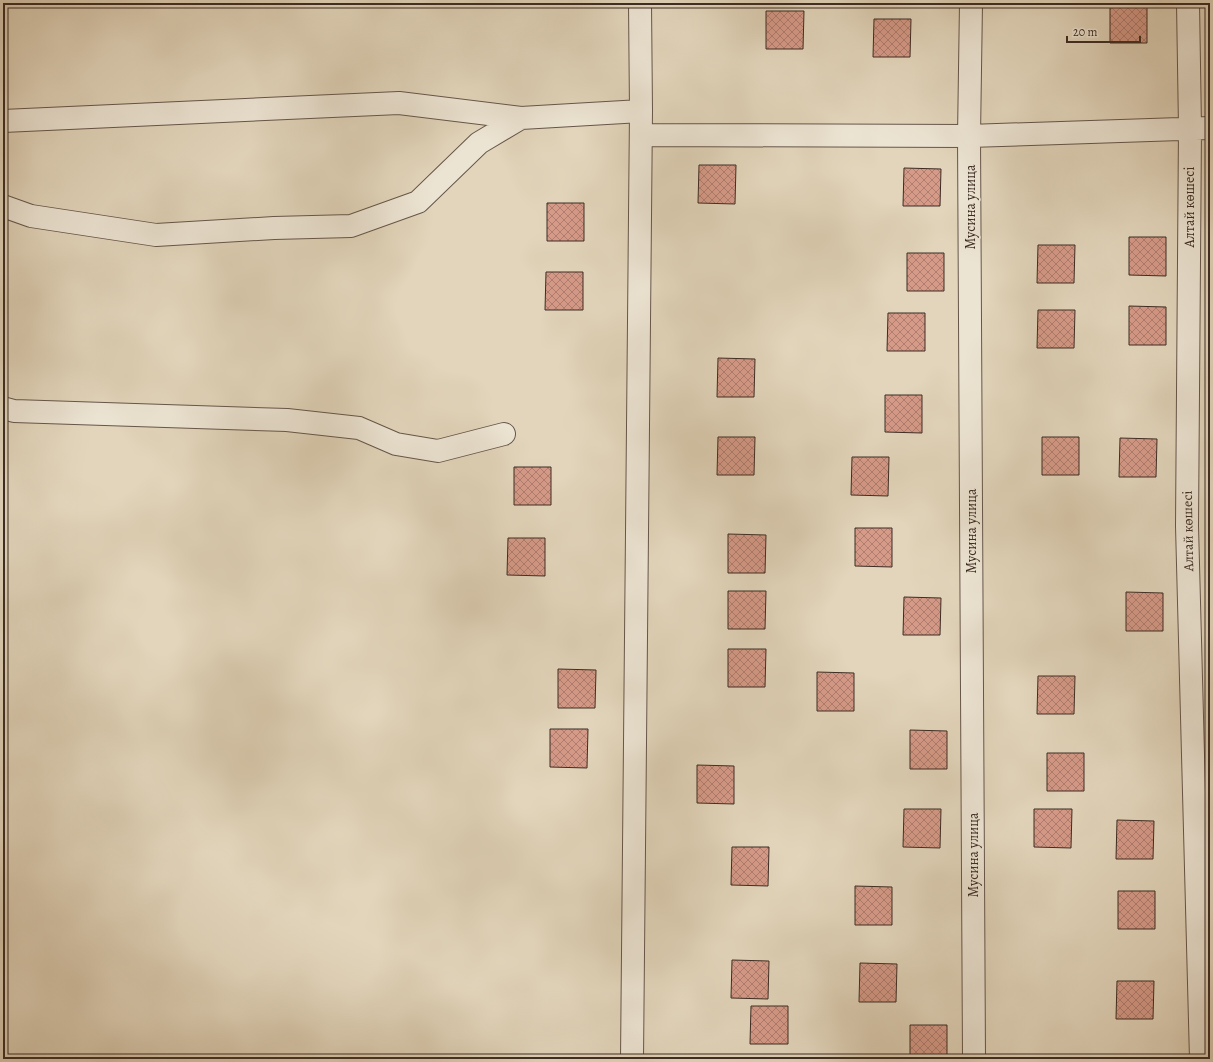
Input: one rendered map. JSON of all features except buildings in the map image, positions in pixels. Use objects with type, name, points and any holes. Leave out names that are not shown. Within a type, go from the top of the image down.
[{"type":"street","points":[[632,1059],[641,111],[640,3]]},
{"type":"street","name":"Мусина улица","points":[[971,3],[969,136],[974,1059]]},
{"type":"street","name":"Алтай көшесі","points":[[1188,3],[1200,128],[1187,526],[1201,1059]]},
{"type":"street","points":[[3,121],[399,103],[521,118],[641,111]]},
{"type":"street","points":[[3,206],[31,216],[156,235],[274,228],[351,226],[418,202],[479,143],[521,118]]},
{"type":"street","points":[[640,135],[969,136],[1200,128]]},
{"type":"street","points":[[3,408],[14,411],[286,420],[359,428],[396,444],[438,450],[504,434]]}]
